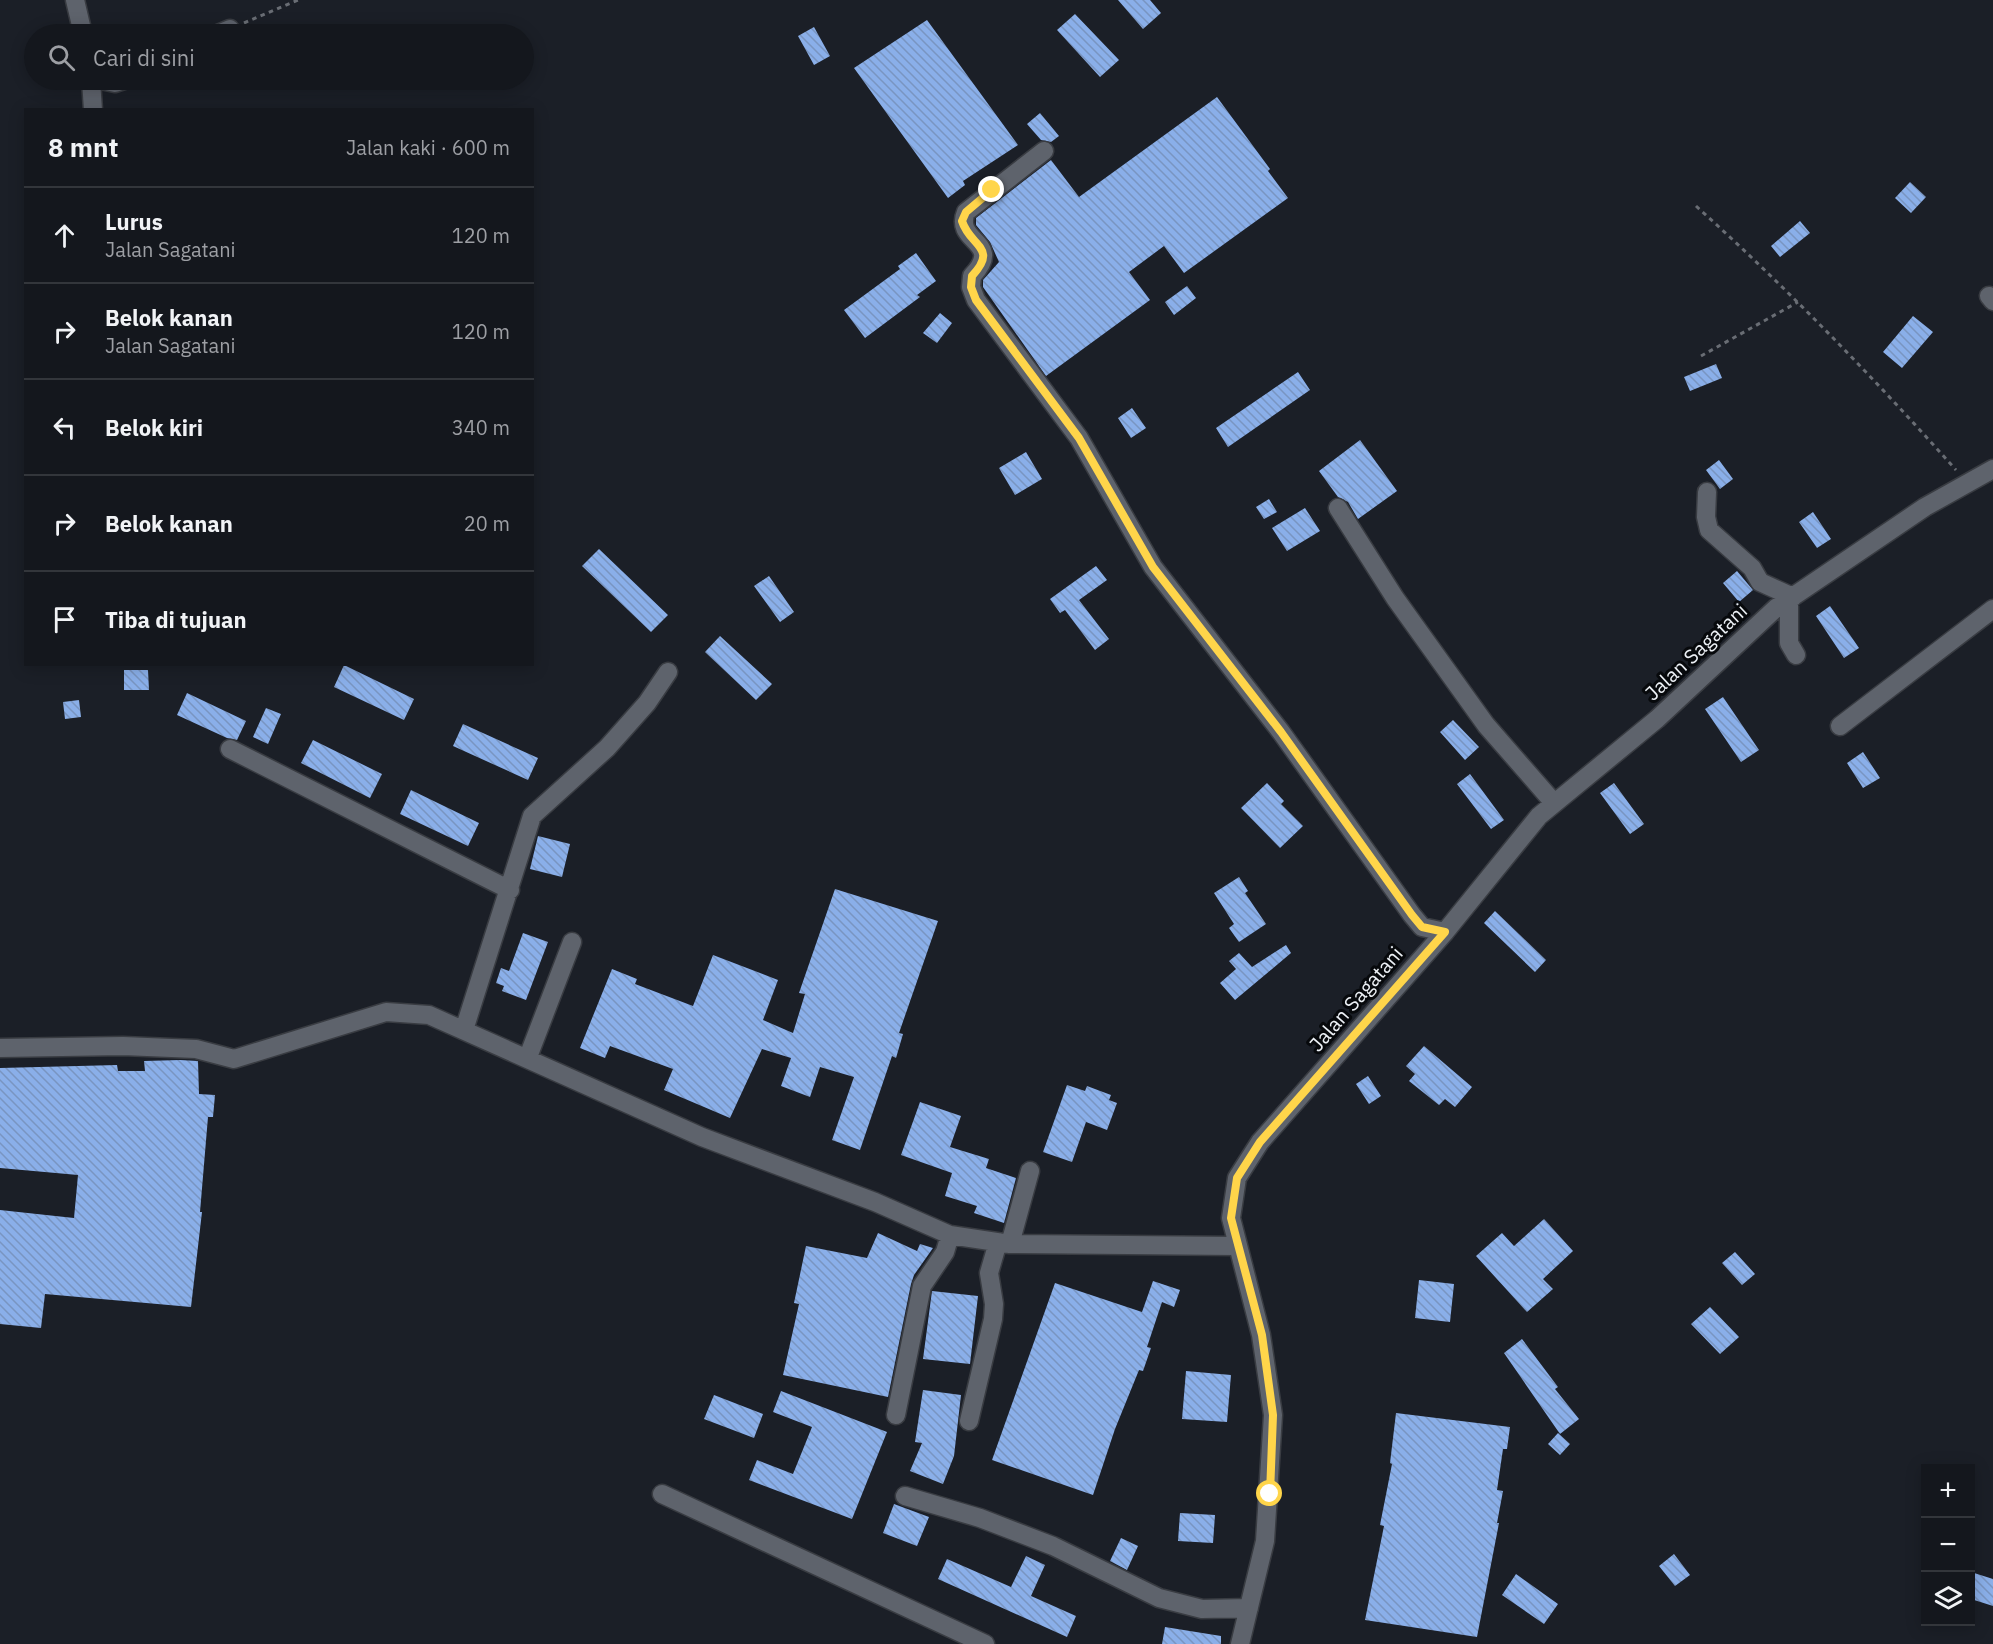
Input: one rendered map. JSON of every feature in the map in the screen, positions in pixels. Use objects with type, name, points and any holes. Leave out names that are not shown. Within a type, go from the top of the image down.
[{"type":"street","points":[[75,0],[81,24]]},
{"type":"street","points":[[92,90],[93,108]]},
{"type":"street","points":[[1044,151],[966,212],[962,221],[965,230],[982,249],[984,257],[982,265],[972,276],[971,287],[976,300],[1079,438],[1153,567],[1281,732],[1412,915],[1422,927],[1445,932]]},
{"type":"street","name":"Jalan Sagatani","points":[[1240,1644],[1265,1541],[1270,1494],[1273,1415],[1262,1335],[1236,1246],[1231,1218],[1237,1178],[1254,1151],[1445,932],[1522,834],[1554,803],[1657,719],[1776,608],[1925,507],[1993,469]]},
{"type":"street","points":[[1707,492],[1706,517],[1709,530],[1752,568],[1760,582],[1791,599],[1789,643],[1796,655]]},
{"type":"street","points":[[1338,508],[1395,598],[1486,725],[1554,803]]},
{"type":"street","points":[[1840,726],[1889,685],[1993,609]]},
{"type":"street","points":[[464,1030],[532,816],[607,748],[647,703],[668,672]]},
{"type":"street","points":[[230,749],[510,890]]},
{"type":"street","points":[[528,1057],[572,942]]},
{"type":"street","points":[[0,1048],[123,1046],[196,1049],[234,1059],[386,1012],[429,1015],[528,1057],[702,1137],[875,1202],[950,1235],[1004,1243],[1236,1246]]},
{"type":"street","points":[[969,1421],[993,1319],[994,1304],[988,1273],[1004,1243],[1030,1171]]},
{"type":"street","points":[[896,1415],[922,1286],[945,1252],[950,1235]]},
{"type":"street","points":[[662,1494],[985,1644]]},
{"type":"street","points":[[905,1496],[980,1518],[1053,1546],[1159,1598],[1202,1609],[1249,1608]]},
{"type":"path","points":[[242,24],[298,0]]},
{"type":"path","points":[[1696,206],[1798,302],[1879,384],[1968,482]]},
{"type":"path","points":[[1701,356],[1798,302]]},
{"type":"building","points":[[1118,0],[1150,0],[1161,13],[1143,29]]},
{"type":"building","points":[[1075,14],[1119,60],[1100,77],[1057,30]]},
{"type":"building","points":[[927,20],[1018,145],[963,181],[965,185],[948,198],[854,68]]},
{"type":"building","points":[[814,27],[830,56],[814,65],[798,36]]},
{"type":"building","points":[[1217,97],[1270,169],[1268,171],[1288,198],[1184,273],[1164,246],[1129,272],[1150,300],[1046,376],[983,287],[983,280],[999,262],[990,242],[976,225],[976,218],[1051,160],[1079,197]]},
{"type":"building","points":[[1040,113],[1059,136],[1051,142],[1041,140],[1027,124]]},
{"type":"building","points":[[1910,182],[1926,197],[1911,213],[1895,198]]},
{"type":"building","points":[[1800,221],[1810,233],[1780,257],[1771,246]]},
{"type":"building","points":[[916,253],[936,281],[917,295],[920,297],[865,338],[844,310],[900,269],[898,266]]},
{"type":"building","points":[[1187,286],[1196,298],[1174,315],[1165,302]]},
{"type":"building","points":[[940,313],[952,323],[937,343],[923,333]]},
{"type":"building","points":[[1913,316],[1933,332],[1902,368],[1883,352]]},
{"type":"building","points":[[1716,364],[1722,378],[1690,391],[1684,377]]},
{"type":"building","points":[[1298,372],[1310,390],[1228,447],[1216,428]]},
{"type":"building","points":[[1132,408],[1146,428],[1131,438],[1118,418]]},
{"type":"building","points":[[1360,440],[1397,491],[1358,519],[1348,502],[1338,497],[1319,471]]},
{"type":"building","points":[[1026,452],[1042,479],[1015,495],[999,468]]},
{"type":"building","points":[[1719,460],[1733,479],[1720,489],[1706,470]]},
{"type":"building","points":[[1269,499],[1277,512],[1264,519],[1256,507]]},
{"type":"building","points":[[1305,508],[1320,531],[1287,551],[1272,528]]},
{"type":"building","points":[[1813,512],[1831,539],[1817,548],[1799,522]]},
{"type":"building","points":[[599,549],[668,615],[651,632],[582,566]]},
{"type":"building","points":[[1096,566],[1107,580],[1079,600],[1109,639],[1095,650],[1065,610],[1060,613],[1050,599]]},
{"type":"building","points":[[1737,571],[1753,590],[1739,602],[1723,583]]},
{"type":"building","points":[[769,576],[794,612],[780,622],[754,586]]},
{"type":"building","points":[[1830,606],[1859,648],[1844,658],[1816,616]]},
{"type":"building","points":[[720,636],[772,684],[756,700],[705,652]]},
{"type":"building","points":[[344,666],[346,666],[414,699],[404,720],[334,687]]},
{"type":"building","points":[[124,670],[148,670],[149,690],[124,690]]},
{"type":"building","points":[[187,693],[246,721],[237,740],[227,738],[177,715]]},
{"type":"building","points":[[1723,697],[1759,750],[1741,762],[1705,709]]},
{"type":"building","points":[[79,700],[81,717],[65,719],[63,702]]},
{"type":"building","points":[[266,708],[281,714],[268,744],[253,737]]},
{"type":"building","points":[[1453,720],[1479,747],[1465,760],[1440,732]]},
{"type":"building","points":[[463,724],[538,758],[528,780],[453,746]]},
{"type":"building","points":[[313,740],[382,774],[370,798],[301,763]]},
{"type":"building","points":[[1863,752],[1880,778],[1863,788],[1847,763]]},
{"type":"building","points":[[1470,774],[1504,820],[1491,829],[1457,784]]},
{"type":"building","points":[[1267,783],[1284,801],[1281,804],[1303,826],[1280,848],[1241,808]]},
{"type":"building","points":[[1614,783],[1644,824],[1630,834],[1600,793]]},
{"type":"building","points":[[411,790],[479,823],[468,846],[400,814]]},
{"type":"building","points":[[538,836],[570,844],[562,877],[530,869]]},
{"type":"building","points":[[1239,877],[1248,891],[1245,893],[1266,924],[1239,942],[1229,928],[1234,924],[1214,893]]},
{"type":"building","points":[[835,889],[938,921],[899,1033],[903,1034],[896,1058],[892,1056],[860,1150],[832,1140],[854,1077],[820,1067],[810,1097],[781,1086],[791,1058],[762,1049],[730,1118],[664,1090],[673,1069],[610,1046],[605,1058],[580,1048],[612,969],[637,979],[635,984],[693,1006],[713,955],[778,980],[763,1020],[793,1033],[805,994],[799,993]]},
{"type":"building","points":[[1495,911],[1546,960],[1535,972],[1484,923]]},
{"type":"building","points":[[523,933],[548,942],[526,1000],[502,991],[504,986],[496,983],[501,968],[509,971]]},
{"type":"building","points":[[1286,945],[1291,953],[1235,1000],[1220,983],[1236,969],[1229,961],[1239,953],[1252,967]]},
{"type":"building","points":[[1424,1046],[1472,1087],[1455,1107],[1445,1099],[1439,1105],[1409,1081],[1415,1074],[1406,1066]]},
{"type":"building","points":[[144,1061],[198,1061],[199,1094],[215,1095],[213,1117],[208,1117],[200,1212],[202,1212],[191,1307],[45,1294],[41,1328],[0,1324],[0,1210],[74,1218],[78,1175],[0,1168],[0,1068],[117,1065],[118,1071],[145,1071]]},
{"type":"building","points":[[1368,1076],[1381,1096],[1369,1104],[1356,1084]]},
{"type":"building","points":[[1067,1085],[1085,1091],[1087,1086],[1111,1095],[1109,1100],[1117,1103],[1107,1130],[1086,1122],[1072,1162],[1043,1152]]},
{"type":"building","points":[[920,1102],[961,1116],[950,1147],[989,1159],[986,1168],[1016,1178],[1004,1223],[974,1213],[977,1206],[945,1196],[952,1173],[901,1155]]},
{"type":"building","points":[[1544,1219],[1573,1251],[1543,1279],[1553,1289],[1527,1312],[1476,1256],[1502,1233],[1514,1246]]},
{"type":"building","points":[[878,1233],[917,1251],[920,1244],[933,1248],[914,1275],[911,1284],[888,1397],[783,1375],[799,1304],[794,1303],[806,1246],[867,1258]]},
{"type":"building","points":[[1735,1252],[1755,1274],[1742,1285],[1722,1263]]},
{"type":"building","points":[[1419,1280],[1454,1284],[1450,1322],[1415,1318]]},
{"type":"building","points":[[1153,1281],[1180,1290],[1174,1307],[1162,1302],[1147,1347],[1151,1348],[1143,1371],[1139,1370],[1115,1429],[1093,1495],[992,1460],[1055,1283],[1142,1312]]},
{"type":"building","points":[[932,1291],[978,1296],[970,1364],[923,1359]]},
{"type":"building","points":[[1710,1307],[1739,1337],[1720,1354],[1691,1324]]},
{"type":"building","points":[[1522,1339],[1558,1387],[1555,1389],[1579,1419],[1560,1434],[1504,1353]]},
{"type":"building","points":[[1186,1371],[1231,1375],[1227,1422],[1182,1419]]},
{"type":"building","points":[[923,1390],[961,1395],[954,1456],[943,1484],[910,1471],[922,1443],[915,1442]]},
{"type":"building","points":[[781,1391],[887,1432],[852,1519],[749,1480],[757,1460],[793,1474],[812,1427],[773,1412]]},
{"type":"building","points":[[714,1395],[763,1414],[754,1438],[704,1419]]},
{"type":"building","points":[[1396,1413],[1510,1427],[1507,1449],[1503,1449],[1497,1490],[1503,1491],[1497,1523],[1499,1523],[1477,1637],[1365,1620],[1384,1526],[1380,1525],[1392,1464],[1390,1463]]},
{"type":"building","points":[[1558,1433],[1570,1444],[1560,1455],[1548,1444]]},
{"type":"building","points":[[894,1504],[929,1517],[917,1546],[883,1533]]},
{"type":"building","points":[[1180,1513],[1215,1515],[1213,1543],[1178,1541]]},
{"type":"building","points":[[1121,1538],[1138,1546],[1127,1570],[1110,1561]]},
{"type":"building","points":[[1674,1554],[1690,1575],[1675,1586],[1659,1566]]},
{"type":"building","points":[[1026,1556],[1045,1565],[1031,1596],[1076,1616],[1067,1637],[938,1579],[947,1559],[1011,1587]]},
{"type":"building","points":[[1975,1573],[1993,1579],[1993,1606],[1975,1600]]},
{"type":"building","points":[[1516,1574],[1558,1604],[1544,1624],[1502,1595]]},
{"type":"building","points":[[1165,1627],[1221,1636],[1221,1644],[1162,1644]]},
{"type":"route","points":[[992,190],[966,212],[962,221],[965,230],[982,249],[984,257],[982,265],[972,276],[971,287],[976,300],[1079,438],[1153,567],[1281,732],[1412,915],[1422,927],[1445,932],[1260,1142],[1237,1178],[1231,1218],[1236,1246],[1262,1335],[1273,1415],[1270,1494]]}]
